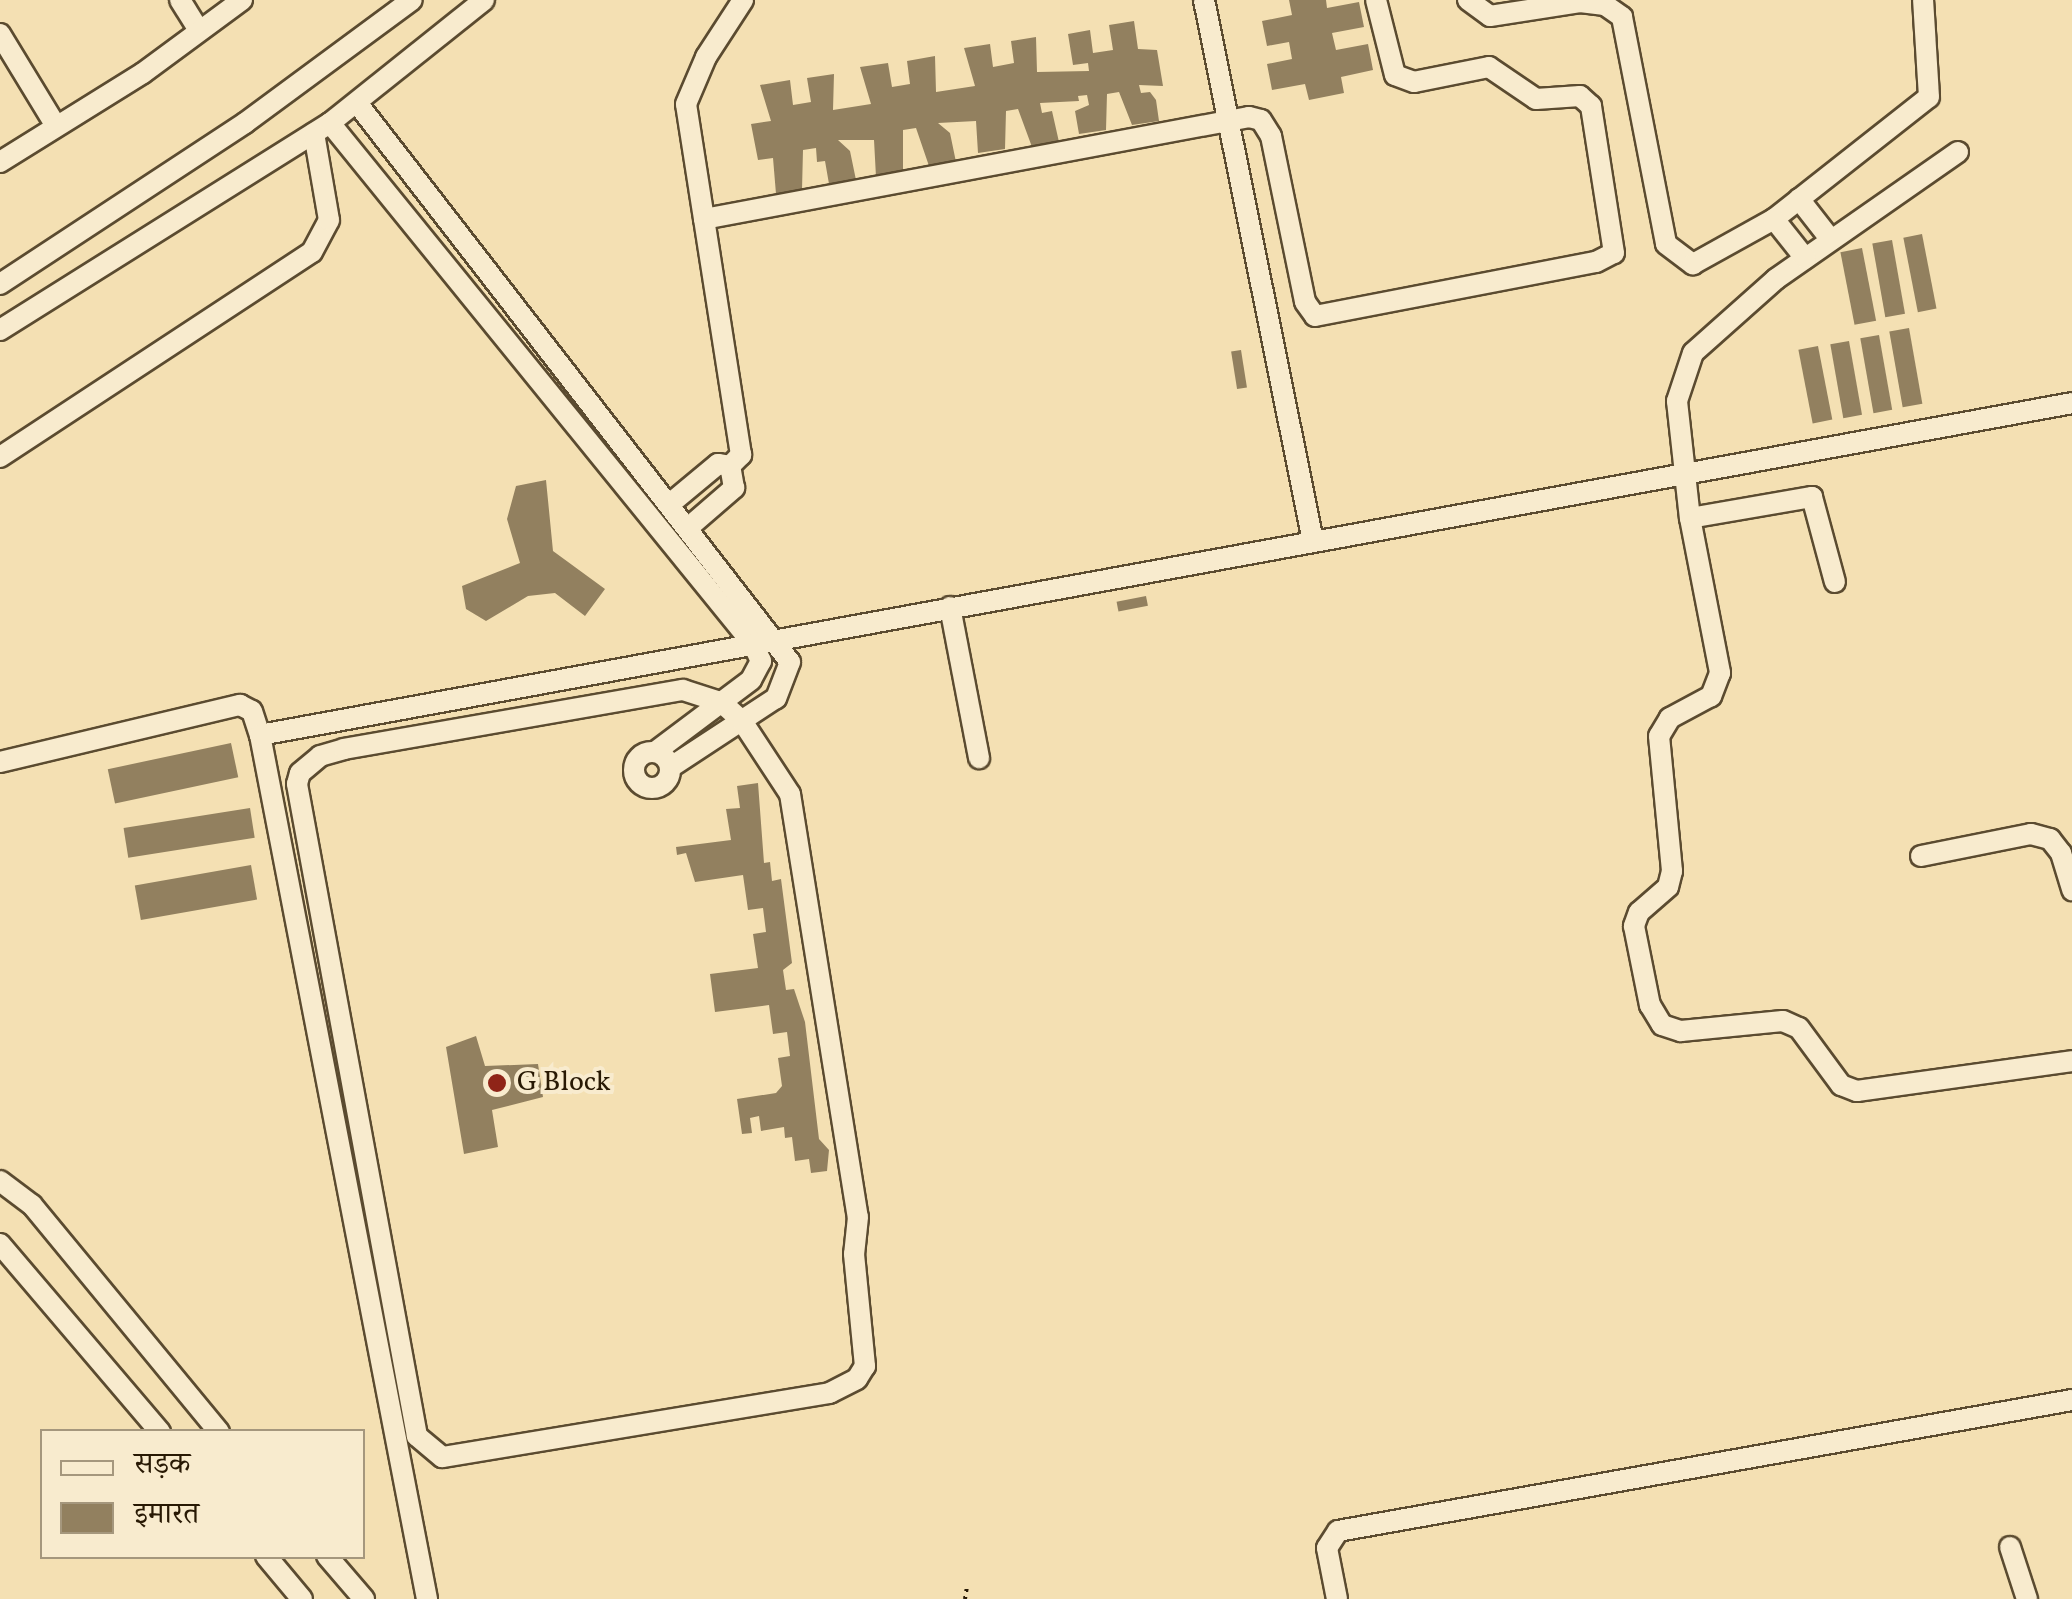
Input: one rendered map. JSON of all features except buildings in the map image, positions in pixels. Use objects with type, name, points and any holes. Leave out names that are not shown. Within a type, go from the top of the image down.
[{"type":"street","points":[[180,0],[199,30]]},
{"type":"street","points":[[3,153],[56,126],[242,0]]},
{"type":"street","points":[[0,284],[245,123],[412,0]]},
{"type":"street","points":[[0,330],[322,128],[484,0]]},
{"type":"street","points":[[730,466],[741,455],[686,104],[706,57],[743,0]]},
{"type":"street","points":[[1204,0],[1225,122],[1313,541]]},
{"type":"street","points":[[704,218],[1225,122],[1261,120],[1271,136],[1305,302],[1316,316],[1596,262],[1614,253],[1592,106],[1580,96],[1536,100],[1489,67],[1414,82],[1396,74],[1376,0]]},
{"type":"street","points":[[1468,0],[1490,16],[1580,2],[1606,5],[1622,16],[1666,244],[1676,256],[1706,262],[1774,218],[1929,96],[1923,0]]},
{"type":"street","points":[[0,34],[56,126]]},
{"type":"street","points":[[322,128],[753,644],[761,662],[756,675],[635,763],[637,781],[659,788],[670,767],[776,698],[787,680],[790,662],[776,638],[357,102]]},
{"type":"street","points":[[0,457],[312,252],[329,220],[322,128]]},
{"type":"street","points":[[1958,152],[1805,258],[1693,352],[1677,401],[1683,474],[1720,673],[1711,696],[1670,718],[1659,736],[1672,871],[1668,888],[1639,912],[1634,926],[1650,1005],[1662,1025],[1681,1031],[1784,1022],[1800,1028],[1842,1085],[1857,1091],[2072,1061]]},
{"type":"street","points":[[1799,199],[1831,240]]},
{"type":"street","points":[[1774,218],[1805,258]]},
{"type":"street","points":[[260,735],[2072,402]]},
{"type":"street","points":[[670,503],[718,464],[730,466]]},
{"type":"street","points":[[689,527],[734,488],[730,466]]},
{"type":"street","points":[[1690,517],[1812,497],[1835,582]]},
{"type":"street","points":[[950,607],[979,758]]},
{"type":"street","points":[[682,690],[721,702],[742,720],[790,794],[858,1217],[854,1254],[865,1366],[857,1378],[830,1394],[442,1457],[417,1436],[297,784],[300,773],[320,756],[344,749],[682,690]]},
{"type":"street","points":[[0,762],[240,705],[252,712],[260,735],[427,1599]]},
{"type":"street","points":[[655,752],[670,767]]},
{"type":"street","points":[[1921,856],[2031,834],[2050,839],[2061,852],[2072,890]]},
{"type":"street","points":[[0,1181],[32,1205],[217,1429]]},
{"type":"street","points":[[0,1244],[157,1429]]},
{"type":"street","points":[[1338,1599],[1327,1548],[1338,1531],[2072,1400]]},
{"type":"street","points":[[2010,1548],[2027,1599]]},
{"type":"street","points":[[269,1559],[302,1599]]},
{"type":"street","points":[[330,1559],[364,1599]]},
{"type":"path","points":[[965,1599],[967,1586]]},
{"type":"place","name":"G Block","points":[[497,1083]]}]
